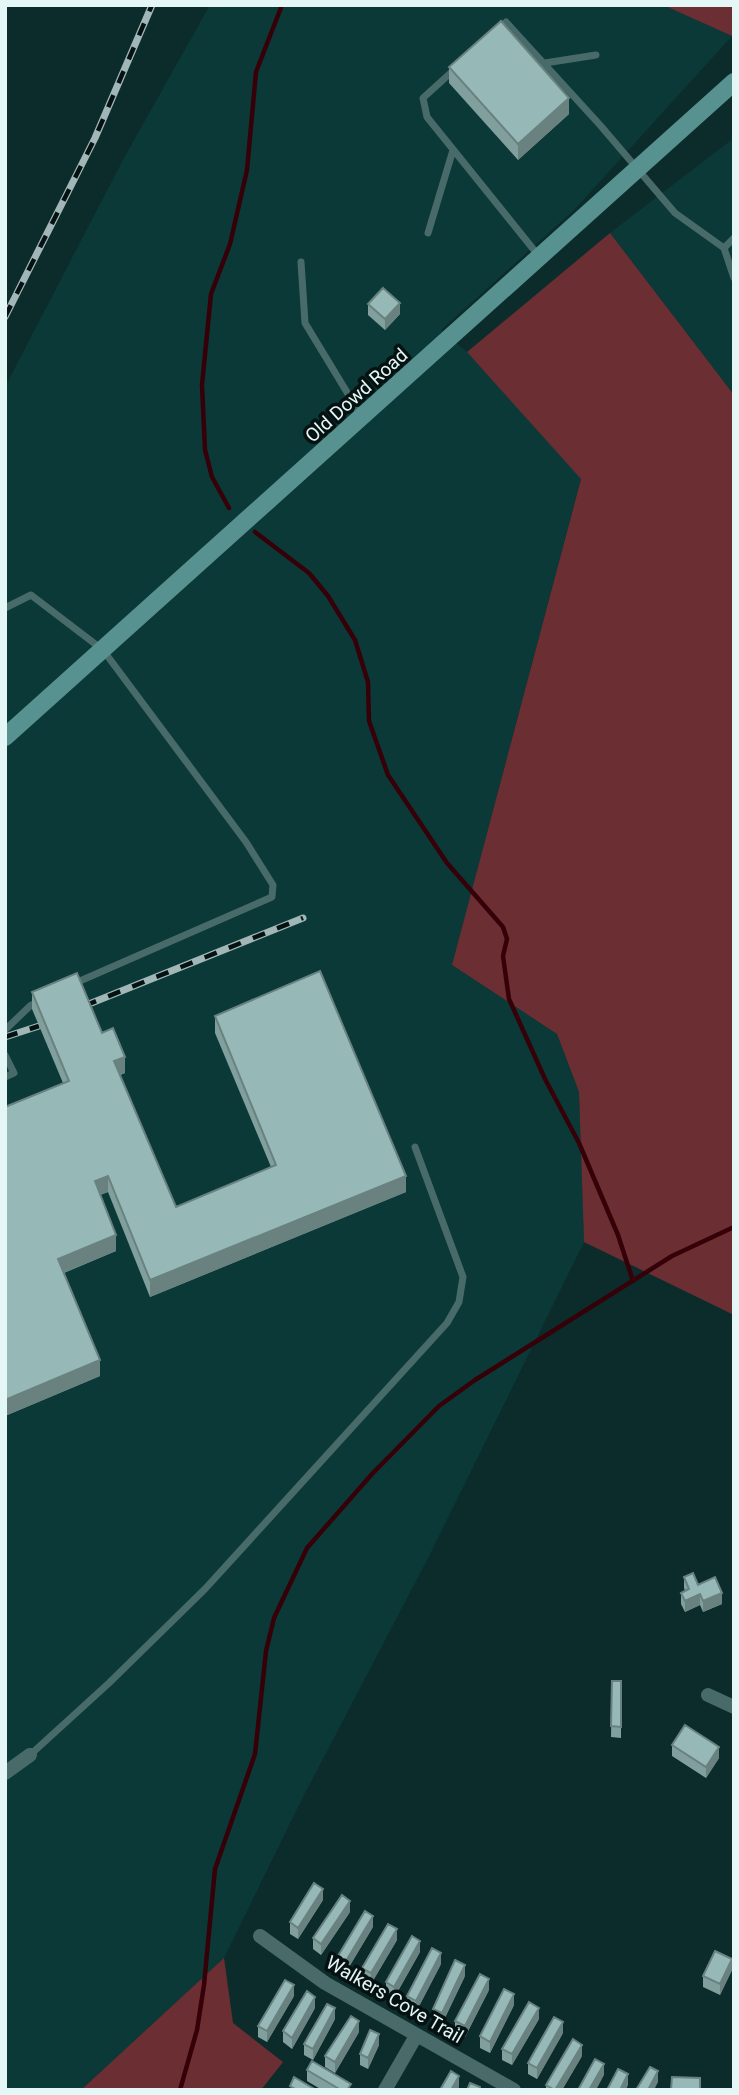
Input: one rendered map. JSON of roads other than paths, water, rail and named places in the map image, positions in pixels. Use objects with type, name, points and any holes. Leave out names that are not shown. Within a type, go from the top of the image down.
[{"type":"street","name":"Old Dowd Road","points":[[5,737],[734,82]]},
{"type":"street","points":[[708,1695],[734,1707]]},
{"type":"street","points":[[5,1773],[30,1755]]},
{"type":"street","name":"Walkers Cove Trail","points":[[260,1936],[325,1983],[514,2090]]},
{"type":"street","points":[[385,2090],[416,2036]]},
{"type":"lane","points":[[488,39],[506,23],[675,214],[724,248],[734,278]]},
{"type":"lane","points":[[545,64],[596,55]]},
{"type":"lane","points":[[460,64],[423,98],[427,117],[541,258]]},
{"type":"lane","points":[[428,233],[453,150]]},
{"type":"lane","points":[[724,248],[734,238]]},
{"type":"lane","points":[[300,262],[305,323],[362,418]]},
{"type":"lane","points":[[5,608],[31,595],[103,650],[246,842],[274,885],[272,897],[67,988]]},
{"type":"lane","points":[[5,1030],[30,1006],[54,994]]},
{"type":"lane","points":[[5,1055],[14,1073],[5,1077]]},
{"type":"lane","points":[[30,1755],[109,1684],[205,1588],[447,1323],[459,1302],[463,1278],[415,1147]]},
{"type":"waterway","points":[[229,508],[212,477],[205,450],[202,385],[211,294],[230,244],[247,170],[256,72],[282,5]]},
{"type":"waterway","points":[[255,532],[309,573],[328,596],[355,640],[368,682],[369,721],[388,775],[447,863],[503,927],[507,939],[503,956],[509,999],[545,1079],[579,1143],[618,1235],[633,1281]]},
{"type":"waterway","points":[[180,2090],[197,2030],[215,1869],[255,1754],[266,1651],[274,1618],[307,1548],[372,1474],[439,1406],[475,1380],[672,1256],[734,1227]]},
{"type":"railway","points":[[5,317],[95,138],[152,5]]},
{"type":"railway","points":[[84,1006],[303,918]]},
{"type":"railway","points":[[5,1037],[39,1026]]}]
